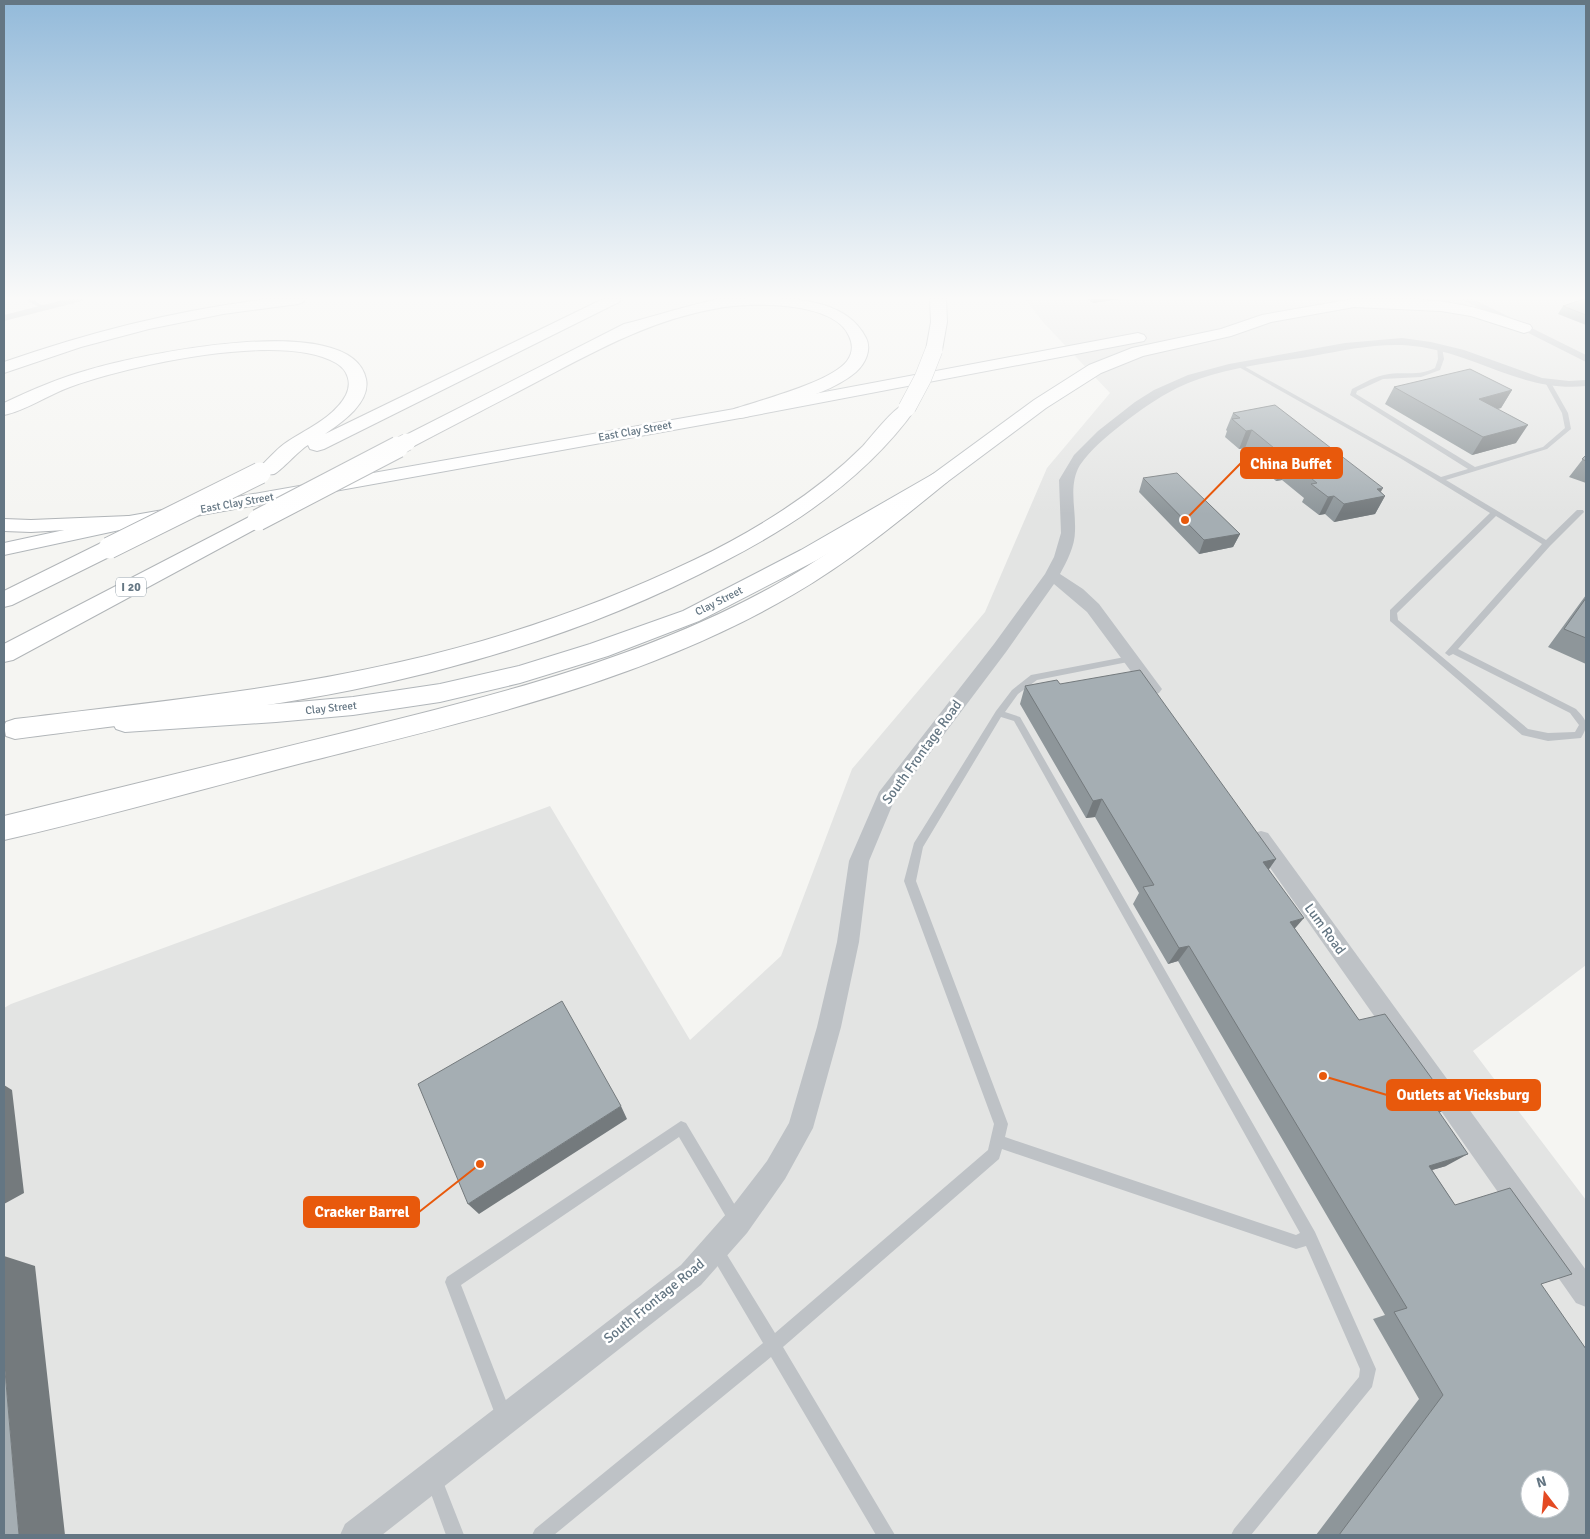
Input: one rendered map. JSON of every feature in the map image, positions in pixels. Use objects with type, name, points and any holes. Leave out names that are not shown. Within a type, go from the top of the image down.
[{"type":"main road","points":[[4,410],[40,394],[105,371]]},
{"type":"main road","points":[[265,471],[291,448],[332,420],[354,396],[358,380],[354,371]]},
{"type":"main road","points":[[4,600],[468,371]]},
{"type":"main road","name":"I 20","points":[[4,654],[545,371]]},
{"type":"main road","points":[[740,413],[807,389],[846,371]]},
{"type":"main road","points":[[10,729],[286,693],[354,681],[445,660],[566,622],[663,584],[724,554],[790,515],[827,489],[887,434],[906,408],[926,371]]},
{"type":"main road","name":"East Clay Street","points":[[4,549],[129,522],[740,413],[962,371]]},
{"type":"main road","name":"Clay Street","points":[[10,729],[276,713],[353,706],[440,693],[520,674],[599,650],[691,616],[809,555],[940,478],[1040,404],[1092,371]]},
{"type":"main road","points":[[4,828],[457,714],[527,694],[608,667],[701,631],[769,597],[827,563],[885,522],[940,478]]},
{"type":"main road","points":[[4,525],[31,526],[129,522]]},
{"type":"street","name":"South Frontage Road","points":[[356,1535],[690,1275],[716,1249],[737,1223],[776,1170],[800,1128],[829,1027],[848,942],[859,861],[886,797],[1000,648],[1052,575],[1061,558],[1068,533],[1066,480],[1069,472],[1086,449],[1116,423],[1158,393],[1186,380],[1221,371]]},
{"type":"street","name":"South Frontage Road","points":[[1507,371],[1524,378],[1549,384],[1586,383]]},
{"type":"street","points":[[1052,575],[1077,592],[1093,608],[1162,702]]},
{"type":"street","name":"Lum Road","points":[[1249,824],[1586,1294]]},
{"type":"lane","points":[[1248,371],[1440,480],[1547,544]]},
{"type":"lane","points":[[1435,371],[1415,378],[1391,376],[1367,382],[1354,390],[1353,395],[1476,470]]},
{"type":"lane","points":[[1440,480],[1545,448],[1568,429],[1565,414],[1549,384]]},
{"type":"lane","points":[[1444,663],[1446,656],[1547,544],[1580,512]]},
{"type":"lane","points":[[1452,650],[1573,711],[1584,725],[1578,735],[1548,737],[1525,732],[1394,621],[1393,612],[1495,513]]},
{"type":"lane","points":[[541,1535],[773,1345],[994,1154],[1002,1124],[910,881],[918,846],[999,712],[1015,692],[1034,677],[1130,659]]},
{"type":"lane","points":[[999,712],[1017,719],[1310,1237],[1368,1369],[1366,1382],[1240,1535]]},
{"type":"lane","points":[[505,1419],[452,1282],[681,1128],[737,1223]]},
{"type":"lane","points":[[998,1141],[1296,1242],[1310,1237]]},
{"type":"lane","points":[[716,1249],[886,1535]]},
{"type":"lane","points":[[433,1476],[455,1535]]},
{"type":"shaded area","points":[[1089,371],[1586,371],[1586,965],[1473,1051],[1586,1200],[1586,1535],[4,1535],[4,1008],[550,806],[690,1040],[781,956],[852,769],[985,612],[1047,468],[1110,393]]},
{"type":"building","points":[[1462,371],[1474,371],[1512,390],[1479,399],[1528,425],[1483,437],[1394,387]]},
{"type":"building","points":[[1275,405],[1383,488],[1377,489],[1385,496],[1344,504],[1334,496],[1328,497],[1311,484],[1317,483],[1291,462],[1284,463],[1268,449],[1274,448],[1252,430],[1246,431],[1232,419],[1240,418],[1233,413]]},
{"type":"building","points":[[1177,473],[1240,534],[1204,540],[1143,478]]},
{"type":"building","points":[[1586,598],[1586,638],[1564,629]]},
{"type":"building","points":[[1140,670],[1276,859],[1263,862],[1304,918],[1290,922],[1359,1020],[1385,1014],[1451,1105],[1437,1109],[1468,1154],[1429,1166],[1455,1205],[1510,1188],[1572,1274],[1541,1284],[1586,1349],[1586,1535],[1339,1535],[1443,1395],[1394,1312],[1407,1308],[1189,946],[1179,948],[1143,887],[1154,885],[1102,799],[1093,801],[1025,686],[1057,680],[1060,684]]},
{"type":"building","points":[[562,1001],[621,1106],[468,1204],[418,1084]]},
{"type":"building","points":[[4,1359],[19,1535],[4,1535]]},
{"type":"place","name":"China Buffet","points":[[1185,520]]},
{"type":"place","name":"Outlets at Vicksburg","points":[[1323,1076]]},
{"type":"place","name":"Cracker Barrel","points":[[480,1164]]}]
